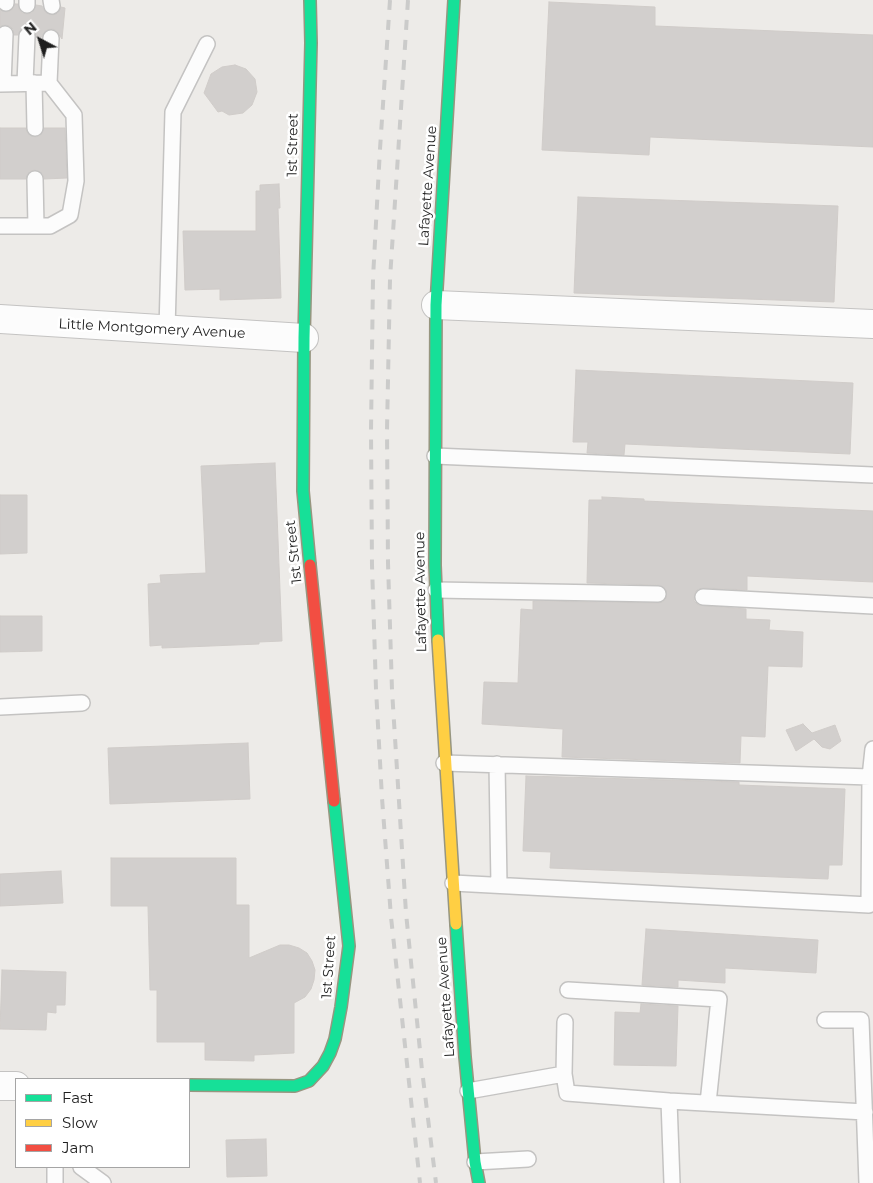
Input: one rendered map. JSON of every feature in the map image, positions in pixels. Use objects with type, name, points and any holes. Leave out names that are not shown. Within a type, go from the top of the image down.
[{"type":"street","name":"1st Street","points":[[190,1085],[284,1087],[308,1081],[323,1066],[330,1053],[341,1007],[349,946],[303,491],[304,338],[311,44],[310,0]]},
{"type":"street","name":"Lafayette Avenue","points":[[454,0],[436,305],[436,590],[438,679],[444,763],[468,1091],[479,1183]]},
{"type":"street","points":[[436,305],[873,324]]},
{"type":"street","name":"Little Montgomery Avenue","points":[[0,319],[304,338]]},
{"type":"street","points":[[0,1086],[15,1086]]},
{"type":"lane","points":[[0,226],[50,226],[70,214],[76,181],[74,115],[36,83],[1,84],[5,34]]},
{"type":"lane","points":[[27,36],[36,83],[36,128]]},
{"type":"lane","points":[[36,83],[50,38]]},
{"type":"lane","points":[[167,330],[173,112],[207,44]]},
{"type":"lane","points":[[35,179],[36,226]]},
{"type":"lane","points":[[435,456],[873,475]]},
{"type":"lane","points":[[436,590],[658,594]]},
{"type":"lane","points":[[703,597],[873,606]]},
{"type":"lane","points":[[0,707],[82,703]]},
{"type":"lane","points":[[453,883],[868,905],[870,777],[873,749]]},
{"type":"lane","points":[[444,763],[870,777]]},
{"type":"lane","points":[[497,764],[499,885]]},
{"type":"lane","points":[[568,990],[719,999],[708,1103]]},
{"type":"lane","points":[[824,1020],[862,1020],[867,1183]]},
{"type":"lane","points":[[565,1022],[564,1074],[567,1093],[864,1112]]},
{"type":"lane","points":[[468,1091],[564,1074]]},
{"type":"lane","points":[[669,1101],[672,1183]]},
{"type":"lane","points":[[475,1162],[528,1159]]},
{"type":"lane","points":[[55,1168],[55,1183]]},
{"type":"lane","points":[[82,1168],[103,1183]]},
{"type":"building","points":[[549,2],[655,7],[655,26],[873,35],[873,147],[650,137],[649,155],[542,150]]},
{"type":"building","points":[[15,4],[18,4],[22,13],[27,14],[32,13],[36,5],[42,6],[45,12],[53,15],[58,13],[61,7],[65,8],[62,39],[56,30],[52,29],[46,30],[42,37],[36,37],[35,31],[28,27],[22,28],[18,35],[14,35],[13,29],[10,26],[0,26],[0,10],[10,11]]},
{"type":"building","points":[[235,65],[246,69],[255,79],[257,92],[252,105],[243,113],[229,115],[222,111],[218,112],[204,93],[211,74],[222,67]]},
{"type":"building","points":[[0,128],[26,128],[27,133],[35,137],[40,136],[44,128],[65,128],[67,178],[44,179],[43,174],[35,170],[30,171],[26,179],[0,179]]},
{"type":"building","points":[[279,184],[281,298],[220,300],[220,289],[185,290],[183,231],[256,231],[256,191],[260,191],[260,185]]},
{"type":"building","points":[[578,197],[838,206],[834,302],[574,293]]},
{"type":"building","points":[[576,370],[853,383],[850,454],[625,444],[624,455],[587,453],[588,442],[573,442]]},
{"type":"building","points":[[275,463],[282,641],[259,642],[259,644],[162,648],[162,645],[150,646],[148,584],[161,583],[160,575],[206,573],[201,466]]},
{"type":"building","points":[[0,495],[27,495],[27,553],[0,554]]},
{"type":"building","points":[[602,497],[644,499],[644,501],[873,511],[873,582],[747,576],[747,590],[704,588],[698,589],[695,592],[694,601],[698,605],[746,609],[746,619],[770,620],[769,630],[803,632],[802,667],[768,666],[765,737],[741,736],[740,763],[562,757],[563,729],[482,724],[484,682],[518,683],[521,609],[533,610],[533,601],[658,603],[663,602],[666,598],[666,590],[659,585],[587,583],[589,500],[602,500]]},
{"type":"building","points":[[0,616],[42,616],[42,651],[0,652]]},
{"type":"building","points":[[803,724],[812,733],[835,725],[841,741],[830,749],[822,747],[814,739],[796,751],[786,730]]},
{"type":"building","points":[[248,743],[250,799],[110,804],[108,748]]},
{"type":"building","points":[[526,776],[739,782],[739,785],[845,789],[842,865],[829,865],[828,879],[550,868],[551,852],[523,851]]},
{"type":"building","points":[[111,858],[236,858],[236,905],[249,905],[249,958],[280,945],[289,945],[307,953],[315,970],[311,989],[305,997],[294,1003],[294,1053],[254,1055],[254,1061],[205,1060],[205,1042],[157,1042],[157,990],[150,990],[148,906],[111,906]]},
{"type":"building","points":[[61,871],[63,903],[0,906],[0,874]]},
{"type":"building","points":[[646,929],[818,940],[816,973],[725,968],[725,983],[678,980],[678,987],[642,985]]},
{"type":"building","points":[[2,970],[66,972],[65,1005],[56,1005],[56,1013],[47,1012],[46,1030],[0,1029]]},
{"type":"building","points":[[641,1004],[678,1006],[676,1066],[614,1065],[615,1012],[640,1013]]},
{"type":"building","points":[[266,1139],[267,1176],[227,1177],[226,1140]]},
{"type":"railway","points":[[390,0],[373,278],[372,565],[376,689],[391,917],[420,1183]]},
{"type":"railway","points":[[408,0],[390,279],[387,430],[388,563],[392,690],[406,913],[436,1183]]},
{"type":"traffic: fast","points":[[310,0],[311,43],[304,338],[303,491],[310,565]]},
{"type":"traffic: fast","points":[[438,640],[435,565],[436,305],[454,0]]},
{"type":"traffic: fast","points":[[190,1085],[295,1086],[309,1081],[323,1066],[330,1053],[335,1039],[341,1007],[349,946],[334,801]]},
{"type":"traffic: fast","points":[[456,924],[465,1057],[475,1162],[479,1183]]},
{"type":"traffic: slow","points":[[438,640],[456,924]]},
{"type":"traffic: jam","points":[[310,565],[334,801]]}]
